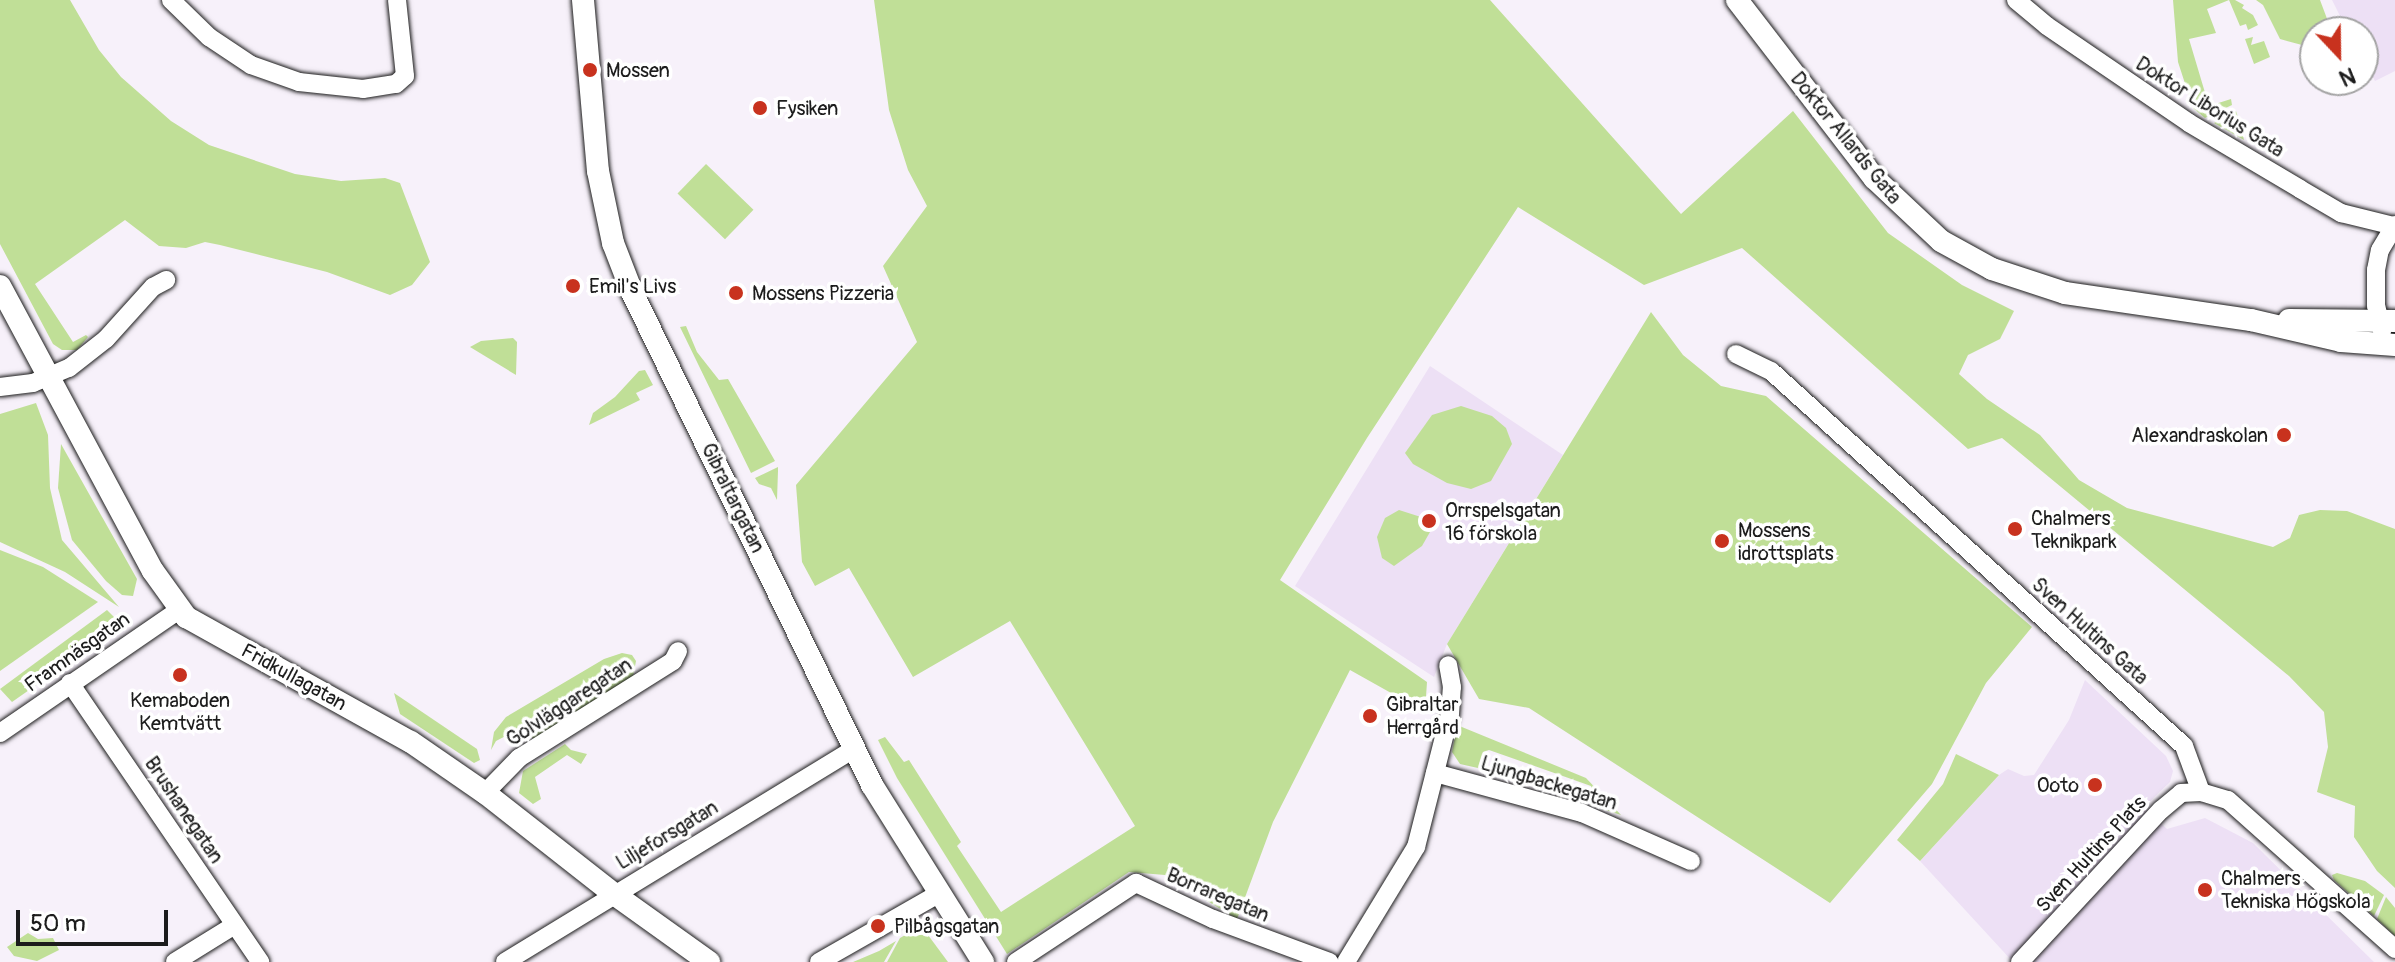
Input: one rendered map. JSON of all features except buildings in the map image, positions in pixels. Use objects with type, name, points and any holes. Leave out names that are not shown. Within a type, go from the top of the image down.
[{"type":"street","points":[[171,0],[209,37],[251,65],[299,82],[363,89],[396,84],[405,76],[397,0]]},
{"type":"street","name":"Gibraltargatan","points":[[583,0],[598,171],[618,256],[657,348],[887,814],[983,962]]},
{"type":"street","name":"Doktor Allards Gata","points":[[1737,0],[1874,178],[1941,241],[1992,269],[2065,293],[2251,320],[2341,341],[2390,331]]},
{"type":"street","name":"Doktor Liborius Gata","points":[[2016,0],[2047,26],[2177,115],[2313,197],[2341,213],[2395,226]]},
{"type":"street","points":[[2390,331],[2376,270],[2380,250],[2395,226]]},
{"type":"street","points":[[0,387],[50,378],[82,359],[153,287],[166,280]]},
{"type":"street","name":"Fridkullagatan","points":[[0,286],[153,571],[179,610],[194,623],[411,742],[485,793],[614,894],[709,962]]},
{"type":"street","name":"Sven Hultins Gata","points":[[1736,354],[1771,371],[2184,746],[2201,792]]},
{"type":"street","name":"Framnäsgatan","points":[[0,733],[179,610]]},
{"type":"street","name":"Golvläggaregatan","points":[[485,793],[519,758],[673,661],[678,651]]},
{"type":"street","points":[[1346,962],[1416,847],[1450,714],[1452,687],[1448,665]]},
{"type":"street","name":"Brushanegatan","points":[[70,683],[260,962]]},
{"type":"street","name":"Liljeforsgatan","points":[[505,962],[854,749]]},
{"type":"street","name":"Ljungbackegatan","points":[[1435,773],[1582,813],[1691,861]]},
{"type":"street","points":[[2201,792],[2228,800],[2395,949]]},
{"type":"street","name":"Sven Hultins Plats","points":[[2020,962],[2161,810],[2181,793],[2201,792]]},
{"type":"street","name":"Borraregatan","points":[[1016,962],[1136,883],[1213,919],[1329,962]]},
{"type":"street","points":[[819,962],[938,894]]},
{"type":"street","points":[[175,962],[235,925]]},
{"type":"shaded area","points":[[2332,0],[2395,0],[2395,71],[2379,79],[2379,16],[2340,16]]},
{"type":"shaded area","name":"Orrspelsgatan 16 förskola","points":[[1430,366],[1563,455],[1447,644],[1434,677],[1295,586]]},
{"type":"shaded area","points":[[2085,680],[2166,756],[2173,771],[2170,782],[2144,807],[2167,829],[2205,818],[2253,843],[2374,962],[2013,962],[1920,861],[1999,775],[2008,769],[2024,776],[2034,775],[2069,720]]},
{"type":"green space","points":[[0,0],[70,0],[99,50],[121,77],[171,121],[209,145],[295,174],[341,181],[385,178],[400,183],[430,262],[412,285],[390,295],[327,272],[220,245],[205,242],[186,248],[159,246],[125,220],[35,284],[73,342],[86,335],[88,337],[77,350],[62,350],[53,344],[0,244]]},
{"type":"green space","points":[[874,0],[1490,0],[1681,214],[1793,111],[1888,233],[1962,285],[2014,311],[2000,339],[1968,355],[1959,374],[1987,399],[2040,435],[2079,480],[2127,508],[2273,547],[2290,538],[2299,515],[2320,510],[2347,511],[2395,529],[2395,888],[2377,871],[2354,837],[2355,806],[2317,792],[2328,747],[2324,712],[2289,676],[2002,438],[1968,449],[1742,248],[1644,285],[1518,207],[1367,438],[1280,580],[1427,682],[1425,712],[1350,670],[1273,822],[1237,919],[1165,875],[1129,872],[1007,954],[897,778],[878,740],[885,737],[904,762],[909,760],[961,842],[957,846],[1001,912],[1135,826],[1010,621],[913,677],[849,568],[815,586],[802,562],[796,485],[917,342],[883,266],[927,206],[908,170],[889,110]]},
{"type":"green space","points":[[2173,0],[2229,0],[2207,9],[2216,33],[2189,39],[2209,106],[2231,99],[2232,105],[2205,118],[2193,108],[2178,62]]},
{"type":"green space","points":[[2229,0],[2244,5],[2242,8],[2253,15],[2258,25],[2248,30],[2246,24],[2240,26]]},
{"type":"green space","points":[[2256,0],[2320,0],[2326,16],[2299,16],[2299,44],[2280,39],[2263,5]]},
{"type":"green space","points":[[2253,37],[2251,45],[2264,41],[2270,57],[2254,64],[2245,39]]},
{"type":"green space","points":[[2236,111],[2240,124],[2244,140],[2214,123]]},
{"type":"green space","points":[[706,164],[753,210],[725,239],[678,193]]},
{"type":"green space","name":"Mossens idrottsplats","points":[[1651,312],[1683,355],[1721,386],[1766,396],[2032,627],[1986,683],[1932,784],[1830,903],[1529,708],[1479,699],[1447,644]]},
{"type":"green space","points":[[686,326],[697,352],[719,380],[728,379],[775,461],[751,473],[680,327]]},
{"type":"green space","points":[[513,338],[517,342],[516,375],[470,347],[481,341]]},
{"type":"green space","points":[[645,370],[653,385],[636,393],[640,400],[589,425],[593,413],[615,397],[639,371]]},
{"type":"green space","points":[[36,403],[48,435],[50,488],[62,540],[119,607],[65,572],[0,542],[0,414]]},
{"type":"green space","points":[[1461,406],[1492,416],[1506,428],[1512,444],[1491,481],[1471,489],[1447,483],[1413,464],[1405,453],[1432,415]]},
{"type":"green space","points":[[61,444],[137,579],[133,596],[122,595],[106,581],[72,540],[58,488]]},
{"type":"green space","points":[[778,467],[777,500],[771,488],[759,484],[755,478]]},
{"type":"green space","points":[[1399,510],[1424,518],[1430,532],[1422,546],[1394,566],[1382,558],[1377,537],[1385,518]]},
{"type":"green space","points":[[0,550],[43,567],[98,602],[0,671]]},
{"type":"green space","points":[[107,610],[122,625],[12,702],[0,689]]},
{"type":"green space","points":[[622,653],[632,655],[636,661],[632,682],[535,740],[521,728],[496,741],[491,750],[494,732],[506,717],[604,659]]},
{"type":"green space","points":[[394,693],[477,749],[480,760],[474,763],[400,714]]},
{"type":"green space","points":[[1457,725],[1586,778],[1621,815],[1590,805],[1591,786],[1489,750],[1483,752],[1478,768],[1460,764],[1452,752]]},
{"type":"green space","points":[[565,744],[571,750],[587,754],[581,764],[567,755],[535,777],[541,799],[533,804],[519,793],[523,771]]},
{"type":"green space","points":[[1956,754],[1999,775],[1920,861],[1897,840],[1943,784]]},
{"type":"green space","points":[[2337,873],[2365,881],[2384,895],[2374,916],[2334,880],[2332,875]]},
{"type":"green space","points":[[2386,897],[2395,908],[2395,936],[2377,919]]},
{"type":"green space","points":[[28,933],[38,939],[53,938],[59,950],[37,961],[14,956],[7,947]]},
{"type":"green space","points":[[907,934],[928,935],[948,962],[887,962],[900,938]]},
{"type":"green space","points":[[896,941],[884,962],[853,962],[879,951]]},
{"type":"place","name":"Mossen","points":[[590,70]]},
{"type":"place","name":"Fysiken","points":[[760,108]]},
{"type":"place","name":"Emil's Livs","points":[[573,286]]},
{"type":"place","name":"Mossens Pizzeria","points":[[736,293]]},
{"type":"place","name":"Alexandraskolan","points":[[2284,435]]},
{"type":"place","name":"Orrspelsgatan 16 förskola","points":[[1429,521]]},
{"type":"place","name":"Chalmers Teknikpark","points":[[2015,529]]},
{"type":"place","name":"Mossens idrottsplats","points":[[1722,541]]},
{"type":"place","name":"Kemaboden Kemtvätt","points":[[180,675]]},
{"type":"place","name":"Gibraltar Herrgård","points":[[1370,716]]},
{"type":"place","name":"Ooto","points":[[2095,785]]},
{"type":"place","name":"Chalmers Tekniska Högskola","points":[[2205,890]]},
{"type":"place","name":"Pilbågsgatan","points":[[878,926]]}]
